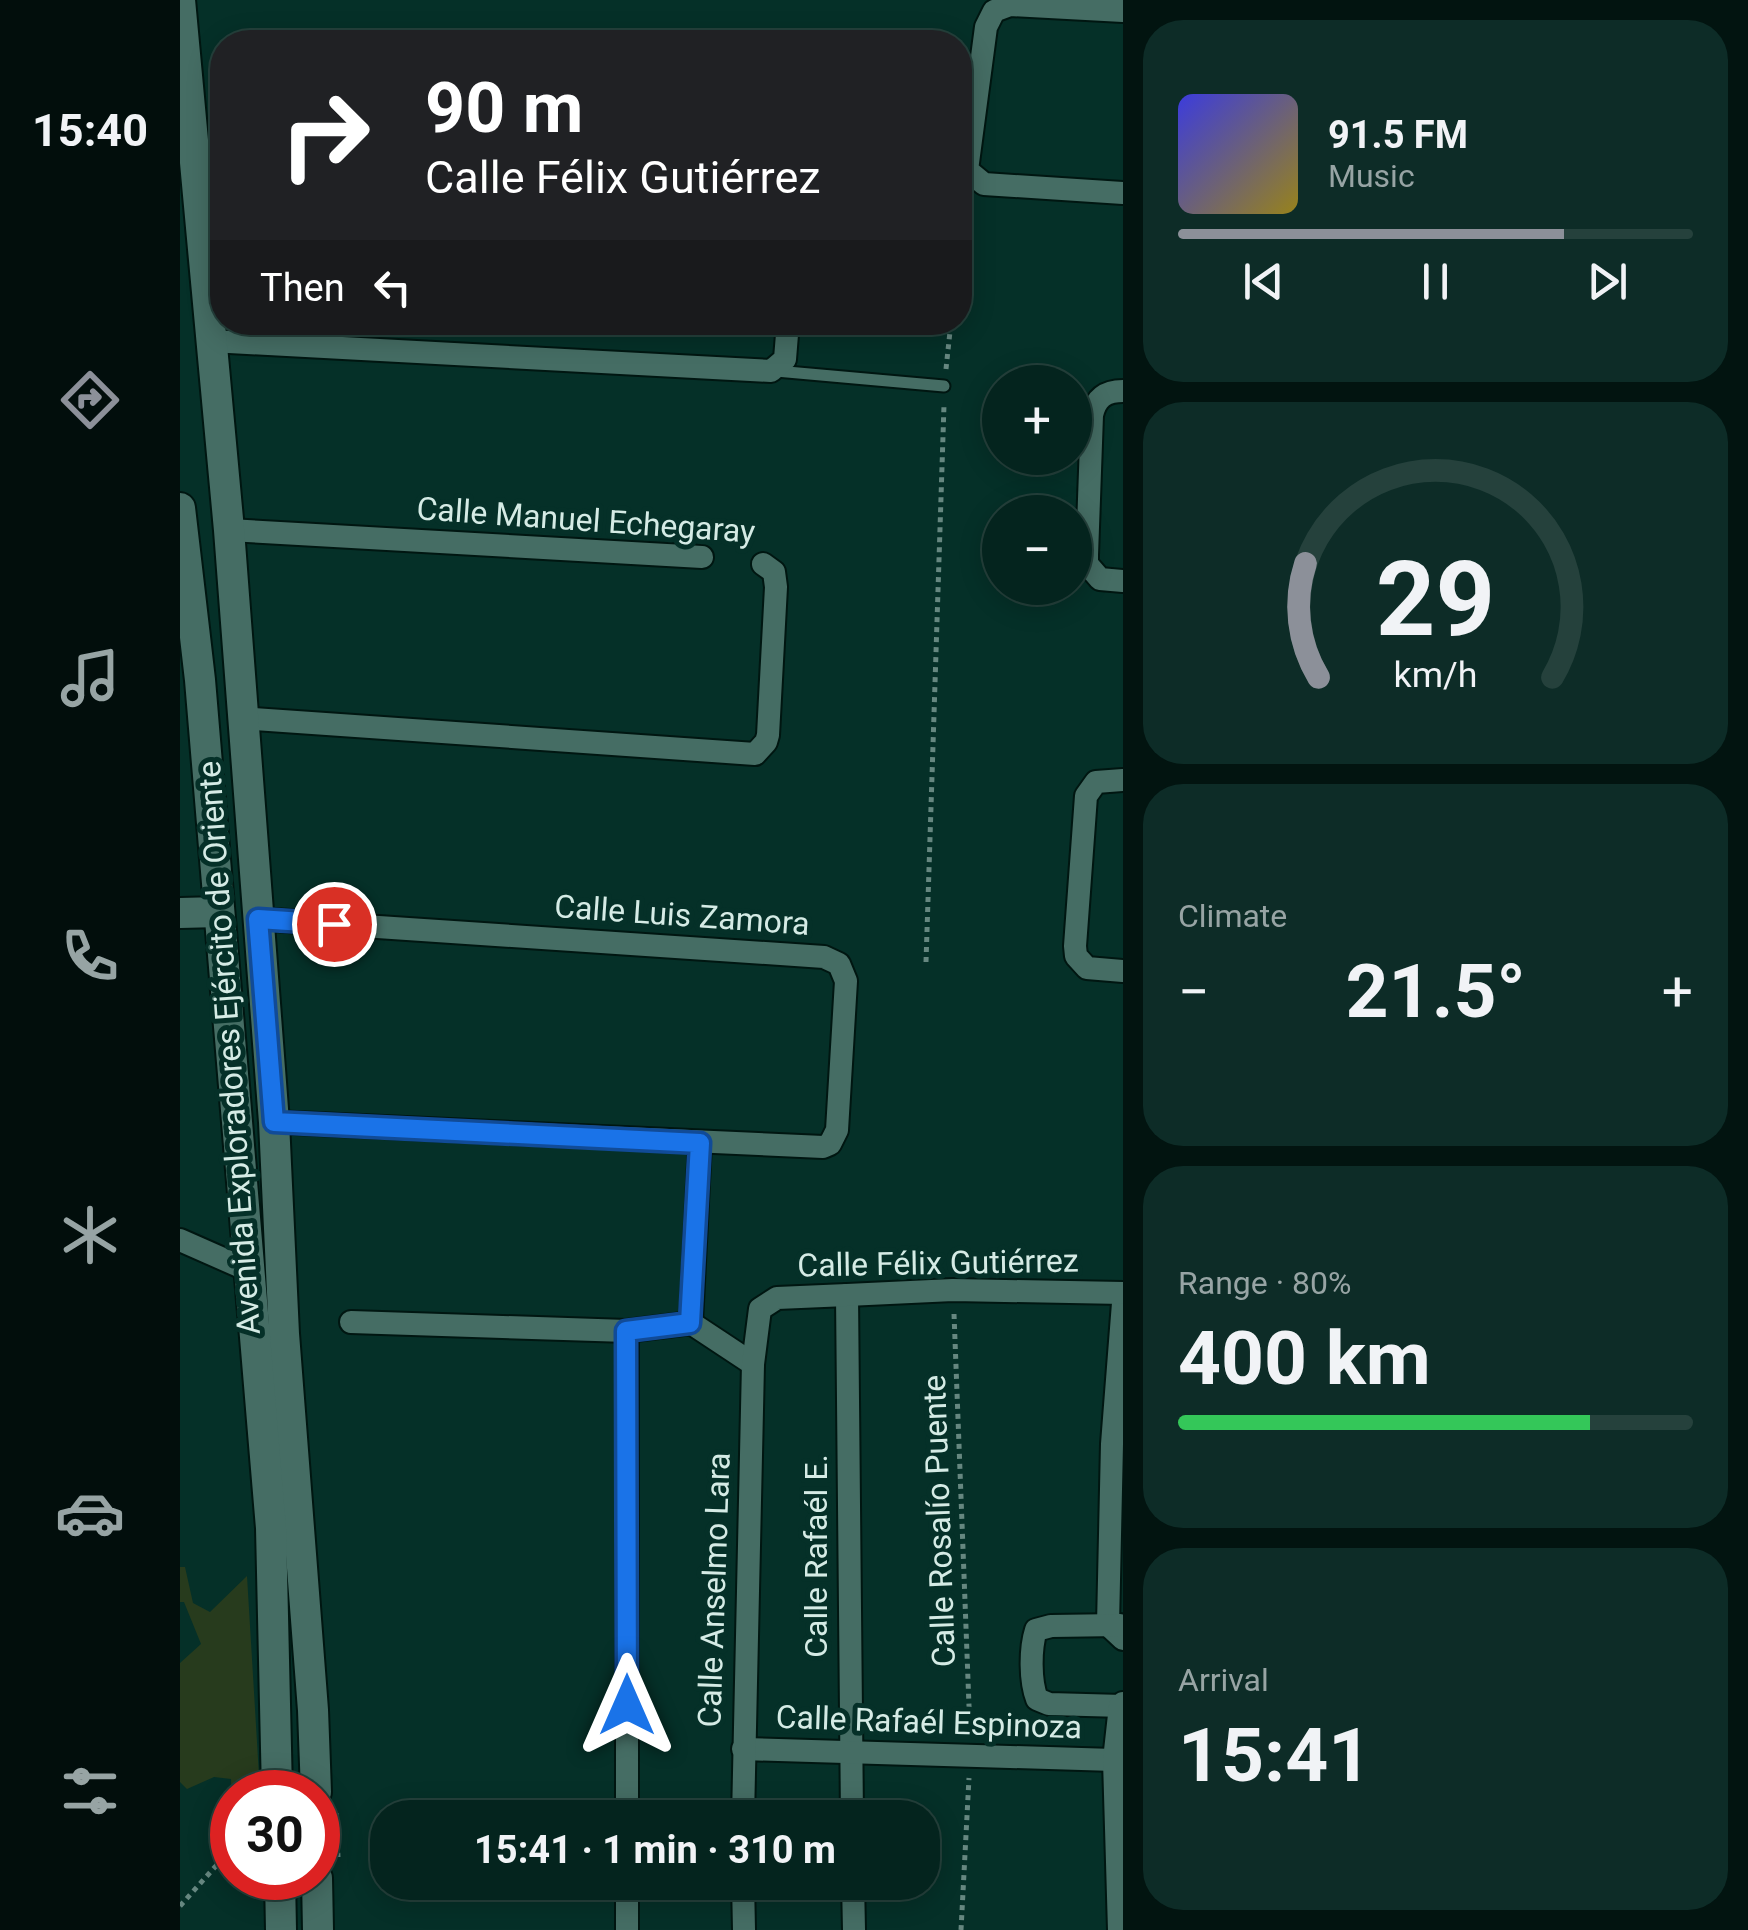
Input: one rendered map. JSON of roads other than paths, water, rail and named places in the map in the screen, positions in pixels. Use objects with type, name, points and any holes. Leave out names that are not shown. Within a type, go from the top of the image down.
[{"type":"street","name":"Avenida Exploradores Ejército de Oriente","points":[[180,0],[208,152],[210,277]]},
{"type":"street","points":[[972,132],[986,27],[994,11],[1010,5],[1123,10]]},
{"type":"street","points":[[972,174],[984,184],[1123,193]]},
{"type":"street","name":"Avenida Exploradores Ejército de Oriente","points":[[211,335],[274,1122],[284,1334],[285,1527],[278,1770]]},
{"type":"street","points":[[211,340],[772,371],[785,359],[787,335]]},
{"type":"street","points":[[1123,391],[1100,397],[1092,415],[1087,555],[1092,574],[1100,580],[1123,582]]},
{"type":"street","name":"Avenida Exploradores Ejército de Oriente","points":[[180,508],[191,718],[218,912],[248,1270],[285,1527],[313,1770]]},
{"type":"street","name":"Calle Manuel Echegaray","points":[[228,530],[702,557]]},
{"type":"street","name":"Calle Manuel Echegaray","points":[[241,718],[755,754],[768,736],[776,587],[774,572],[763,564]]},
{"type":"street","points":[[1123,780],[1096,782],[1086,796],[1075,946],[1076,956],[1087,968],[1123,971]]},
{"type":"street","points":[[180,914],[218,912]]},
{"type":"street","name":"Calle Luis Zamora","points":[[258,919],[824,957],[839,964],[846,981],[837,1130],[830,1144],[816,1148],[274,1122]]},
{"type":"street","points":[[690,1323],[700,1143]]},
{"type":"street","points":[[180,1240],[248,1270]]},
{"type":"street","name":"Calle Félix Gutiérrez","points":[[753,1364],[758,1315],[764,1303],[776,1298],[954,1290],[1123,1292]]},
{"type":"street","name":"Calle Rafaél E.","points":[[847,1295],[851,1800]]},
{"type":"street","points":[[1119,1930],[1114,1760],[1122,1705],[1049,1704],[1037,1699],[1033,1644],[1036,1630],[1051,1626],[1118,1630],[1112,1444],[1123,1303]]},
{"type":"street","points":[[352,1322],[626,1331],[690,1323],[753,1364]]},
{"type":"street","points":[[626,1331],[627,1800]]},
{"type":"street","name":"Calle Anselmo Lara","points":[[743,1800],[753,1364]]},
{"type":"street","name":"Calle Rafaél Espinoza","points":[[743,1749],[1114,1760]]},
{"type":"street","points":[[280,1900],[281,1930]]},
{"type":"street","points":[[317,1900],[318,1930]]},
{"type":"street","points":[[627,1900],[628,1930]]},
{"type":"street","points":[[744,1900],[744,1930]]},
{"type":"street","points":[[853,1900],[854,1930]]},
{"type":"lane","points":[[772,371],[944,386]]}]
